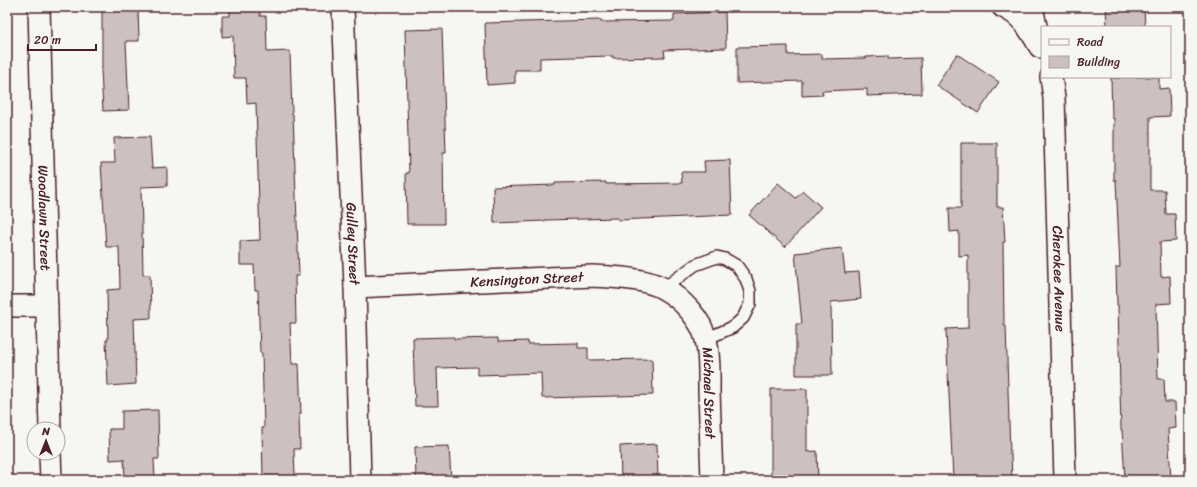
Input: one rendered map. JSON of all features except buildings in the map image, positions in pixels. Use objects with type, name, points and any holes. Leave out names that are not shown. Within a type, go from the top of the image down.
[{"type":"street","name":"Woodlawn Street","points":[[39,7],[50,421]]},
{"type":"street","points":[[1003,7],[1014,12],[1027,26],[1041,50]]},
{"type":"street","points":[[1034,7],[1033,12],[1041,50]]},
{"type":"street","name":"Gulley Street","points":[[339,10],[355,287],[360,480]]},
{"type":"street","name":"Cherokee Avenue","points":[[1051,78],[1054,106],[1065,480]]},
{"type":"street","name":"Kensington Street","points":[[355,287],[592,276],[617,277],[636,280],[664,288],[690,310]]},
{"type":"street","points":[[7,306],[47,306]]},
{"type":"street","name":"Michael Street","points":[[690,310],[706,339],[712,480]]},
{"type":"street","points":[[50,461],[51,480]]},
{"type":"lane","points":[[664,288],[695,265],[717,257],[725,259],[737,266],[748,285],[750,291],[750,304],[743,318],[733,327],[706,339]]}]
